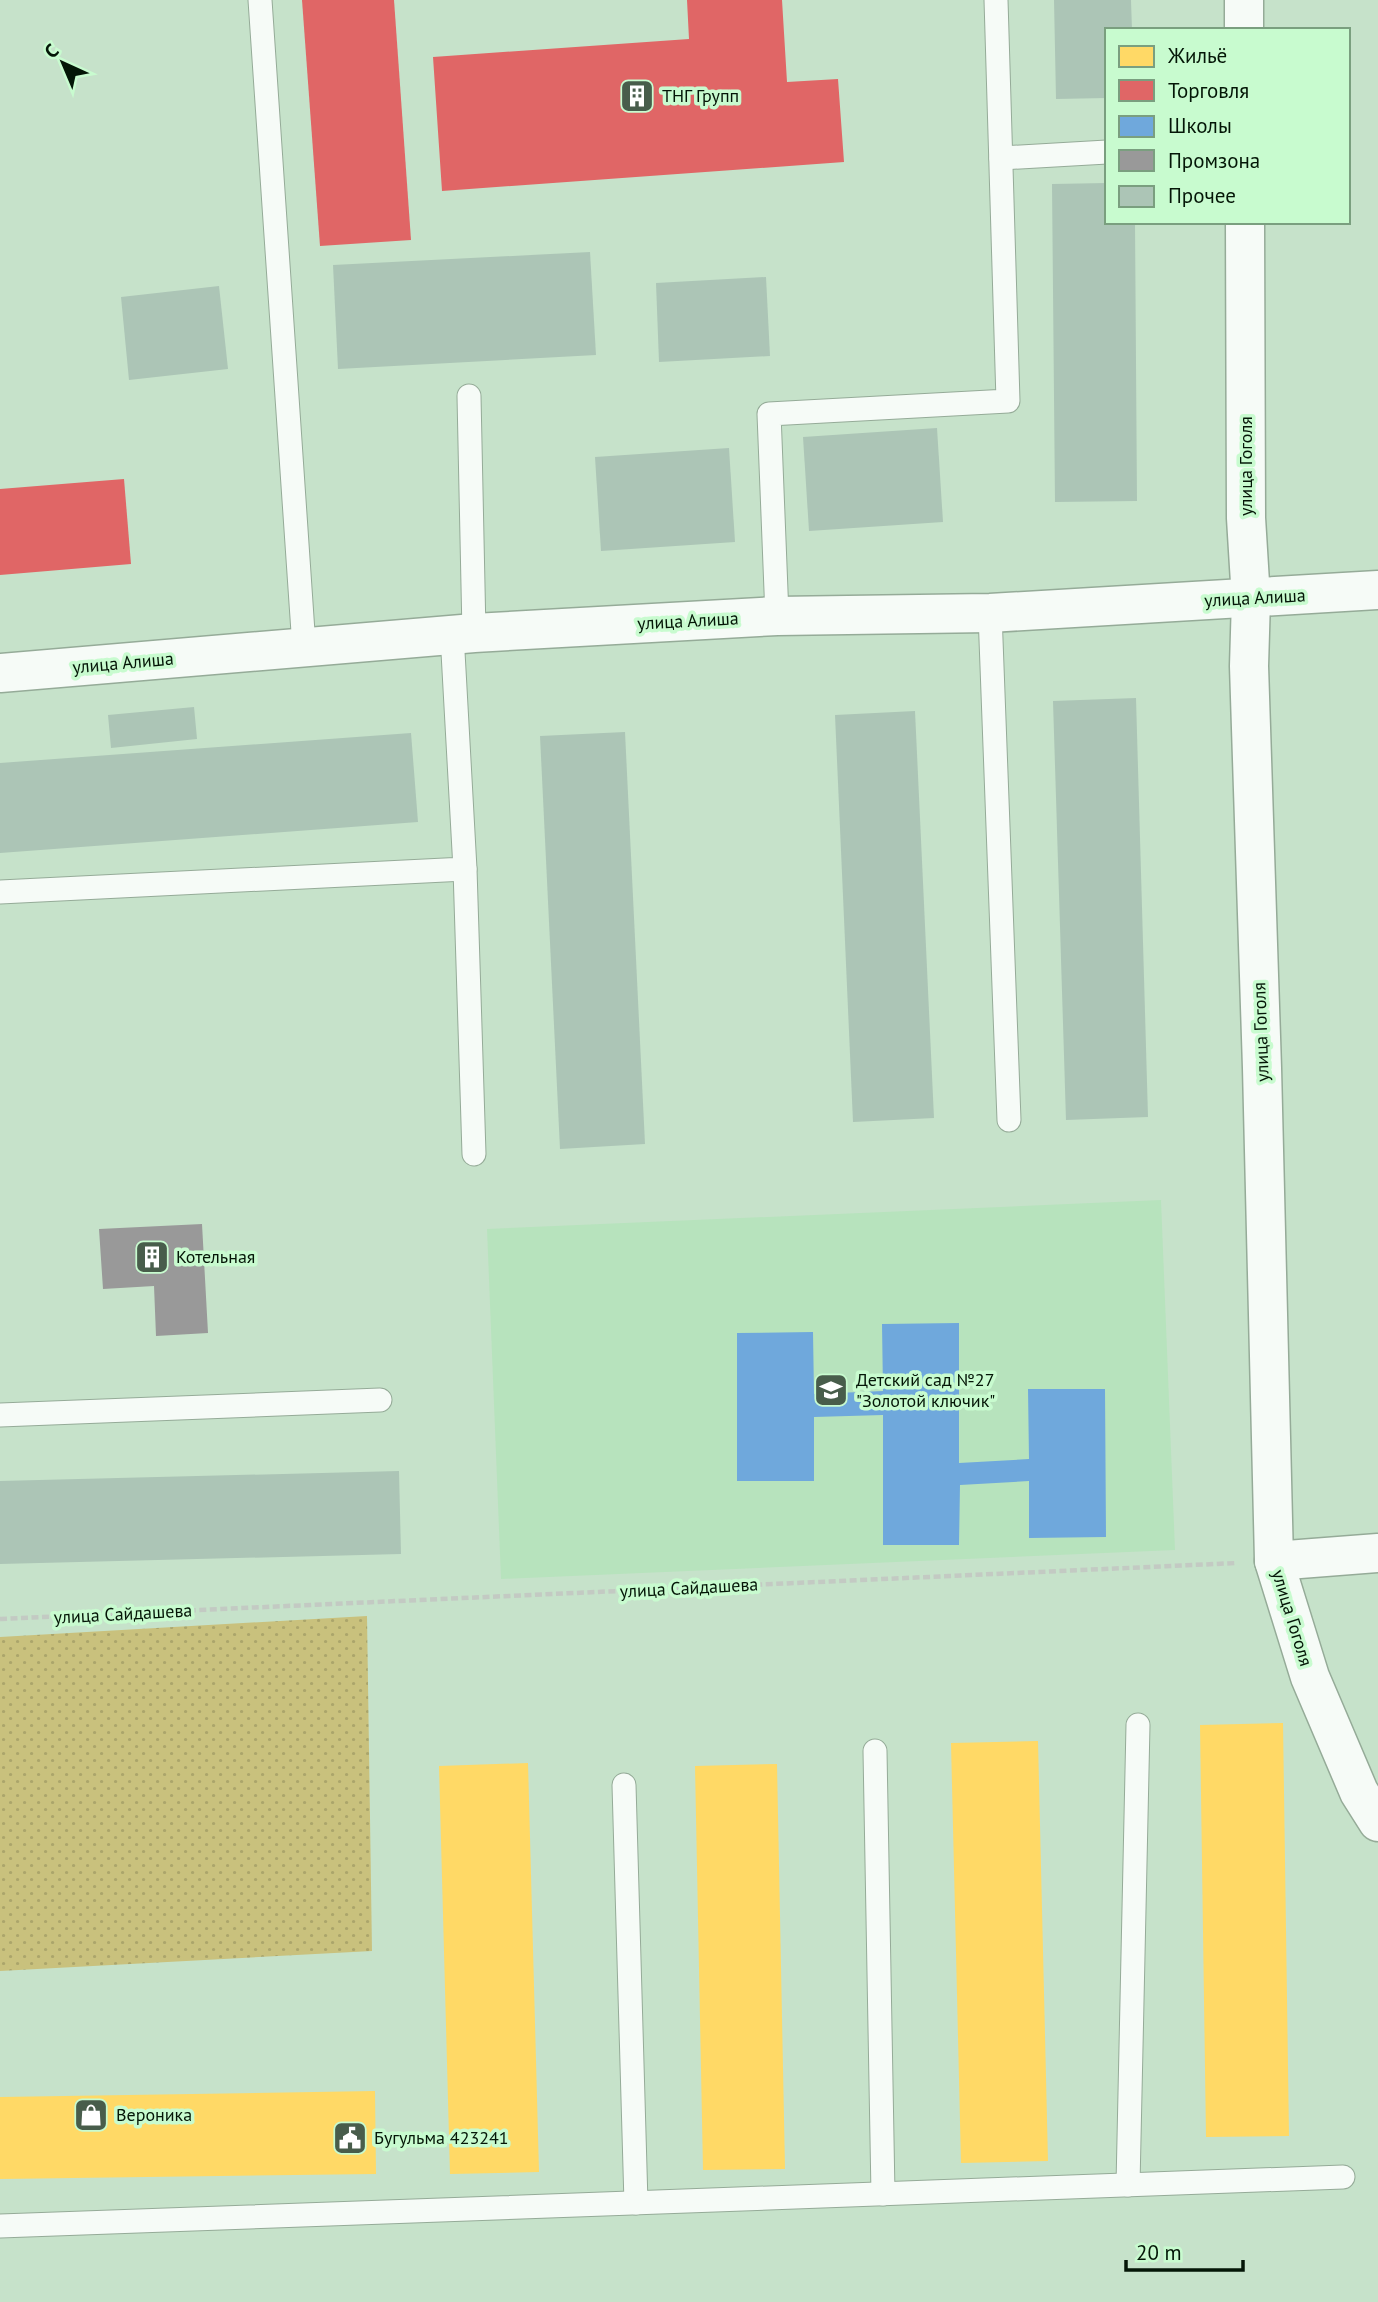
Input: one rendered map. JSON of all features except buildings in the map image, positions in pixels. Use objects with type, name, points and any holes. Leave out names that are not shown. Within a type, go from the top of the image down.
[{"type":"street","points":[[1244,0],[1244,28]]},
{"type":"street","name":"улица Гоголя","points":[[1245,224],[1246,518],[1251,599],[1249,666],[1274,1561],[1310,1677],[1359,1792],[1378,1822]]},
{"type":"street","name":"улица Алиша","points":[[0,673],[463,634],[777,616],[990,613],[1378,590]]},
{"type":"street","points":[[1274,1561],[1378,1553]]},
{"type":"lane","points":[[260,0],[304,647]]},
{"type":"lane","points":[[777,616],[769,415],[1008,401],[996,0]]},
{"type":"lane","points":[[1001,158],[1105,152]]},
{"type":"lane","points":[[469,396],[463,634],[465,869],[474,1154]]},
{"type":"lane","points":[[990,613],[1009,1120]]},
{"type":"lane","points":[[0,892],[465,869]]},
{"type":"lane","points":[[0,1415],[380,1400]]},
{"type":"lane","points":[[1128,2185],[1138,1725]]},
{"type":"lane","points":[[875,1751],[883,2194]]},
{"type":"lane","points":[[624,1785],[636,2203]]},
{"type":"lane","points":[[0,2225],[1343,2177]]},
{"type":"path","name":"улица Сайдашева","points":[[0,1619],[1274,1561]]},
{"type":"shaded area","name":"Детский сад №27 \"Золотой ключик\"","points":[[1161,1200],[1175,1550],[501,1579],[487,1229]]},
{"type":"shaded area","points":[[367,1616],[372,1951],[0,1971],[0,1637]]},
{"type":"place","name":"ТНГ Групп","points":[[637,96]]},
{"type":"place","name":"Котельная","points":[[152,1257]]},
{"type":"place","name":"Детский сад №27 \"Золотой ключик\"","points":[[831,1390]]},
{"type":"place","name":"Вероника","points":[[91,2115]]},
{"type":"place","name":"Бугульма 423241","points":[[350,2138]]}]
